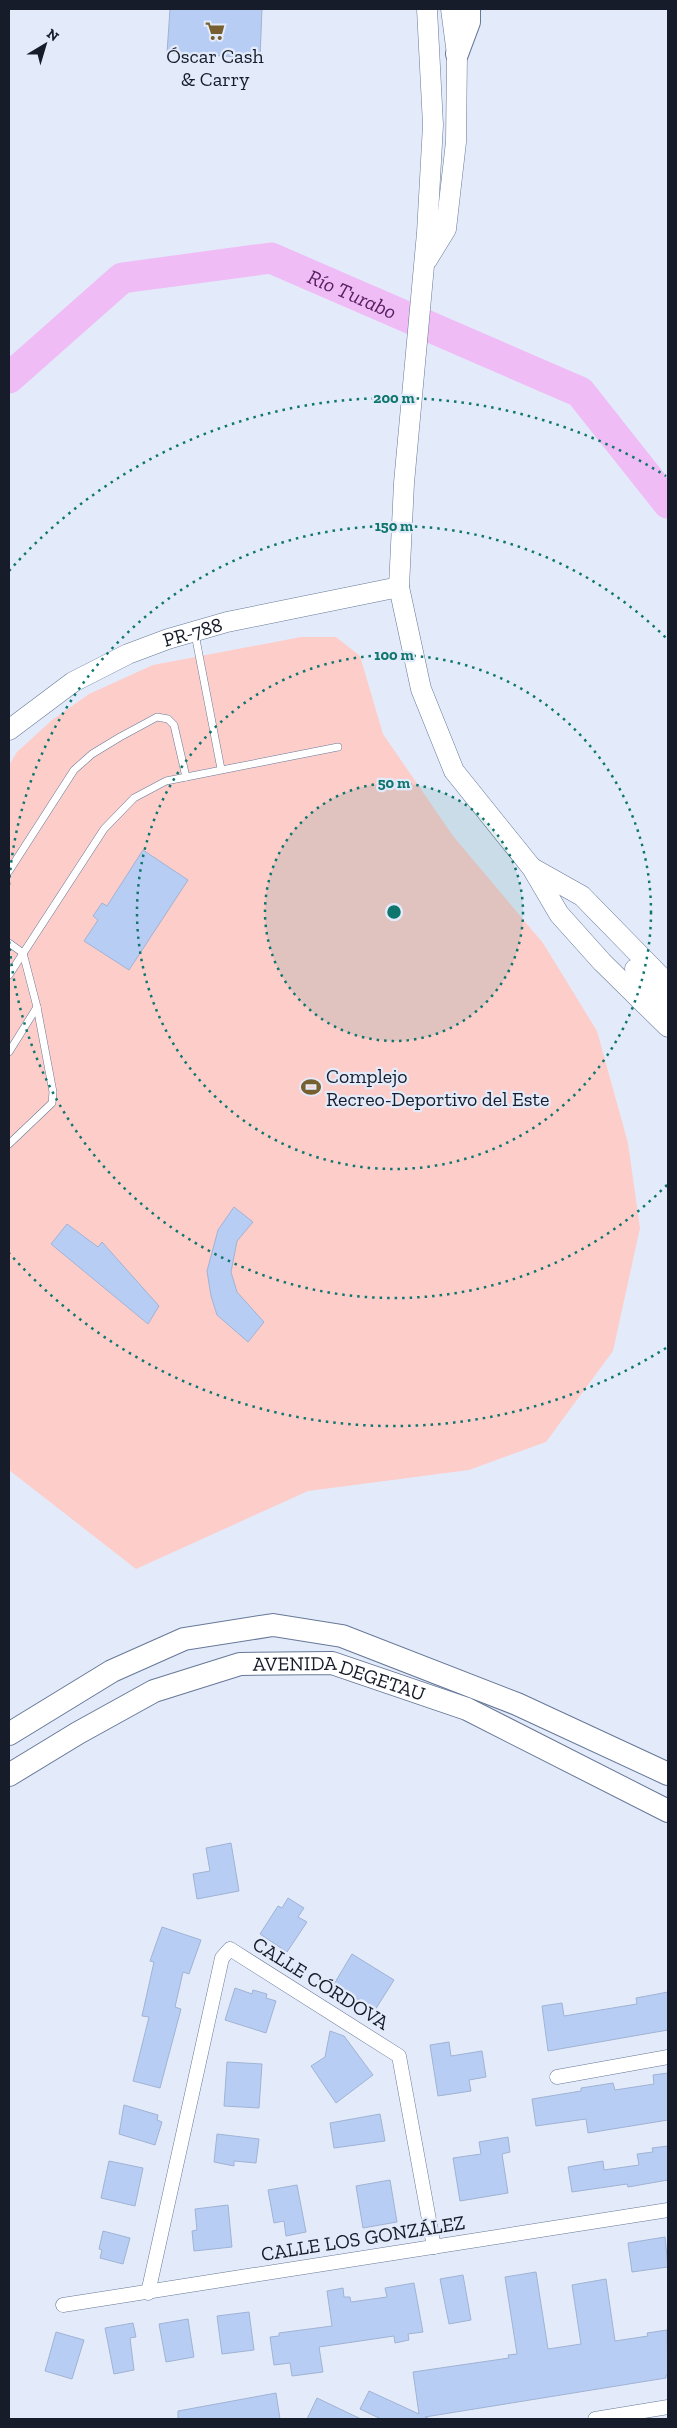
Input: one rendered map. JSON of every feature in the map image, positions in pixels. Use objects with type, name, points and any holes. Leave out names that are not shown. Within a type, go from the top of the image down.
[{"type":"main road","points":[[427,9],[433,124],[424,264],[404,483],[399,587],[420,689],[454,771],[532,868],[559,914],[602,962],[668,1027]]},
{"type":"main road","points":[[424,264],[446,230],[456,142],[457,54],[451,9]]},
{"type":"main road","points":[[457,54],[468,22],[469,9]]},
{"type":"main road","name":"PR-788","points":[[9,730],[80,678],[128,654],[194,632],[299,606],[399,587]]},
{"type":"main road","points":[[532,868],[582,896],[668,984]]},
{"type":"main road","points":[[607,922],[623,953],[660,997],[668,1021]]},
{"type":"main road","name":"AVENIDA DEGETAU","points":[[9,1734],[112,1671],[184,1639],[273,1625],[342,1636],[517,1704],[668,1774]]},
{"type":"main road","name":"AVENIDA DEGETAU","points":[[9,1775],[78,1732],[154,1691],[240,1664],[332,1663],[467,1709],[668,1811]]},
{"type":"street","name":"CALLE CÓRDOVA","points":[[148,2293],[222,1958],[230,1949],[399,2056],[434,2247]]},
{"type":"street","points":[[557,2077],[668,2057]]},
{"type":"street","name":"CALLE LOS GONZÁLEZ","points":[[63,2304],[148,2293],[668,2210]]},
{"type":"street","points":[[595,2419],[668,2407]]},
{"type":"lane","points":[[194,632],[221,770]]},
{"type":"lane","points":[[9,871],[74,770],[92,754],[120,737],[158,717],[168,719],[174,725],[186,777]]},
{"type":"lane","points":[[9,974],[104,829],[119,811],[150,789],[166,781],[338,747]]},
{"type":"lane","points":[[9,943],[23,953],[37,1007],[53,1092],[52,1103],[9,1144]]},
{"type":"lane","points":[[9,1052],[37,1007]]},
{"type":"shaded area","name":"Complejo Recreo-Deportivo del Este","points":[[301,637],[336,637],[360,656],[383,734],[453,836],[543,943],[597,1031],[628,1143],[640,1228],[613,1351],[546,1442],[469,1470],[308,1491],[136,1569],[9,1470],[9,765],[17,752],[52,720],[89,694],[153,665]]},
{"type":"building","name":"Óscar Cash & Carry","points":[[170,9],[262,9],[260,58],[167,53]]},
{"type":"building","points":[[143,850],[188,880],[129,970],[84,941],[98,920],[93,916],[102,903],[107,906]]},
{"type":"building","points":[[234,1207],[253,1222],[237,1241],[231,1272],[237,1292],[264,1322],[248,1342],[217,1315],[211,1296],[207,1271],[218,1230]]},
{"type":"building","points":[[67,1224],[98,1247],[102,1242],[159,1306],[148,1324],[51,1244]]},
{"type":"building","points":[[231,1843],[239,1891],[197,1899],[193,1874],[210,1871],[206,1848]]},
{"type":"building","points":[[288,1898],[304,1908],[298,1917],[307,1922],[287,1952],[260,1934],[278,1906],[282,1908]]},
{"type":"building","points":[[162,1927],[201,1940],[189,1974],[183,1972],[175,2007],[181,2009],[160,2088],[133,2081],[149,2017],[142,2016],[154,1962],[150,1961]]},
{"type":"building","points":[[352,1954],[394,1980],[375,2010],[334,1984]]},
{"type":"building","points":[[235,1988],[252,1994],[253,1990],[267,1994],[266,1998],[276,2001],[266,2033],[225,2020]]},
{"type":"building","points":[[668,1992],[668,2030],[548,2051],[542,2006],[562,2003],[564,2016],[637,2004],[636,1998]]},
{"type":"building","points":[[330,2031],[344,2036],[373,2075],[336,2103],[311,2066],[325,2057]]},
{"type":"building","points":[[449,2042],[451,2056],[482,2051],[486,2077],[469,2080],[471,2091],[438,2096],[430,2045]]},
{"type":"building","points":[[227,2062],[262,2064],[259,2108],[224,2106]]},
{"type":"building","points":[[668,2073],[668,2120],[588,2133],[586,2119],[536,2126],[532,2099],[581,2091],[581,2088],[613,2083],[615,2090],[654,2084],[653,2075]]},
{"type":"building","points":[[124,2105],[158,2115],[157,2120],[162,2122],[155,2145],[119,2134]]},
{"type":"building","points":[[380,2114],[385,2141],[334,2148],[330,2123]]},
{"type":"building","points":[[217,2134],[259,2139],[256,2163],[234,2161],[234,2166],[214,2162]]},
{"type":"building","points":[[508,2137],[510,2152],[502,2154],[508,2193],[460,2201],[453,2158],[481,2154],[479,2142]]},
{"type":"building","points":[[668,2146],[668,2180],[628,2187],[627,2184],[572,2192],[568,2167],[603,2161],[604,2170],[639,2165],[637,2154],[653,2152],[652,2148]]},
{"type":"building","points":[[109,2161],[143,2168],[135,2206],[101,2198]]},
{"type":"building","points":[[390,2180],[397,2222],[363,2228],[356,2186]]},
{"type":"building","points":[[297,2185],[306,2232],[286,2236],[284,2221],[274,2223],[268,2190]]},
{"type":"building","points":[[228,2205],[232,2247],[194,2251],[192,2231],[197,2230],[195,2209]]},
{"type":"building","points":[[103,2231],[130,2238],[123,2264],[100,2258],[102,2250],[99,2249]]},
{"type":"building","points":[[665,2237],[668,2267],[632,2272],[628,2243]]},
{"type":"building","points":[[536,2272],[548,2349],[581,2344],[572,2285],[606,2279],[615,2341],[648,2336],[647,2333],[667,2330],[668,2375],[666,2375],[666,2378],[425,2417],[430,2419],[381,2419],[360,2409],[369,2391],[419,2414],[413,2372],[509,2358],[508,2355],[517,2354],[505,2277]]},
{"type":"building","points":[[463,2275],[471,2320],[449,2324],[440,2279]]},
{"type":"building","points":[[414,2283],[423,2332],[408,2334],[409,2340],[395,2343],[394,2336],[319,2347],[323,2372],[292,2376],[290,2363],[274,2365],[270,2337],[279,2336],[279,2333],[332,2326],[327,2291],[343,2288],[344,2297],[350,2297],[351,2302],[387,2297],[385,2288]]},
{"type":"building","points":[[249,2312],[254,2350],[222,2354],[217,2316]]},
{"type":"building","points":[[188,2319],[194,2357],[166,2362],[159,2324]]},
{"type":"building","points":[[133,2323],[136,2337],[130,2338],[134,2370],[114,2374],[105,2328]]},
{"type":"building","points":[[56,2332],[84,2340],[72,2379],[45,2371]]},
{"type":"building","points":[[276,2393],[280,2419],[178,2419],[178,2411]]},
{"type":"building","points":[[317,2398],[361,2419],[307,2419]]},
{"type":"waterway","name":"Río Turabo","points":[[9,378],[122,278],[271,258],[580,392],[668,503]]},
{"type":"place","name":"Óscar Cash & Carry","points":[[215,31]]},
{"type":"place","name":"Complejo Recreo-Deportivo del Este","points":[[311,1087]]}]
